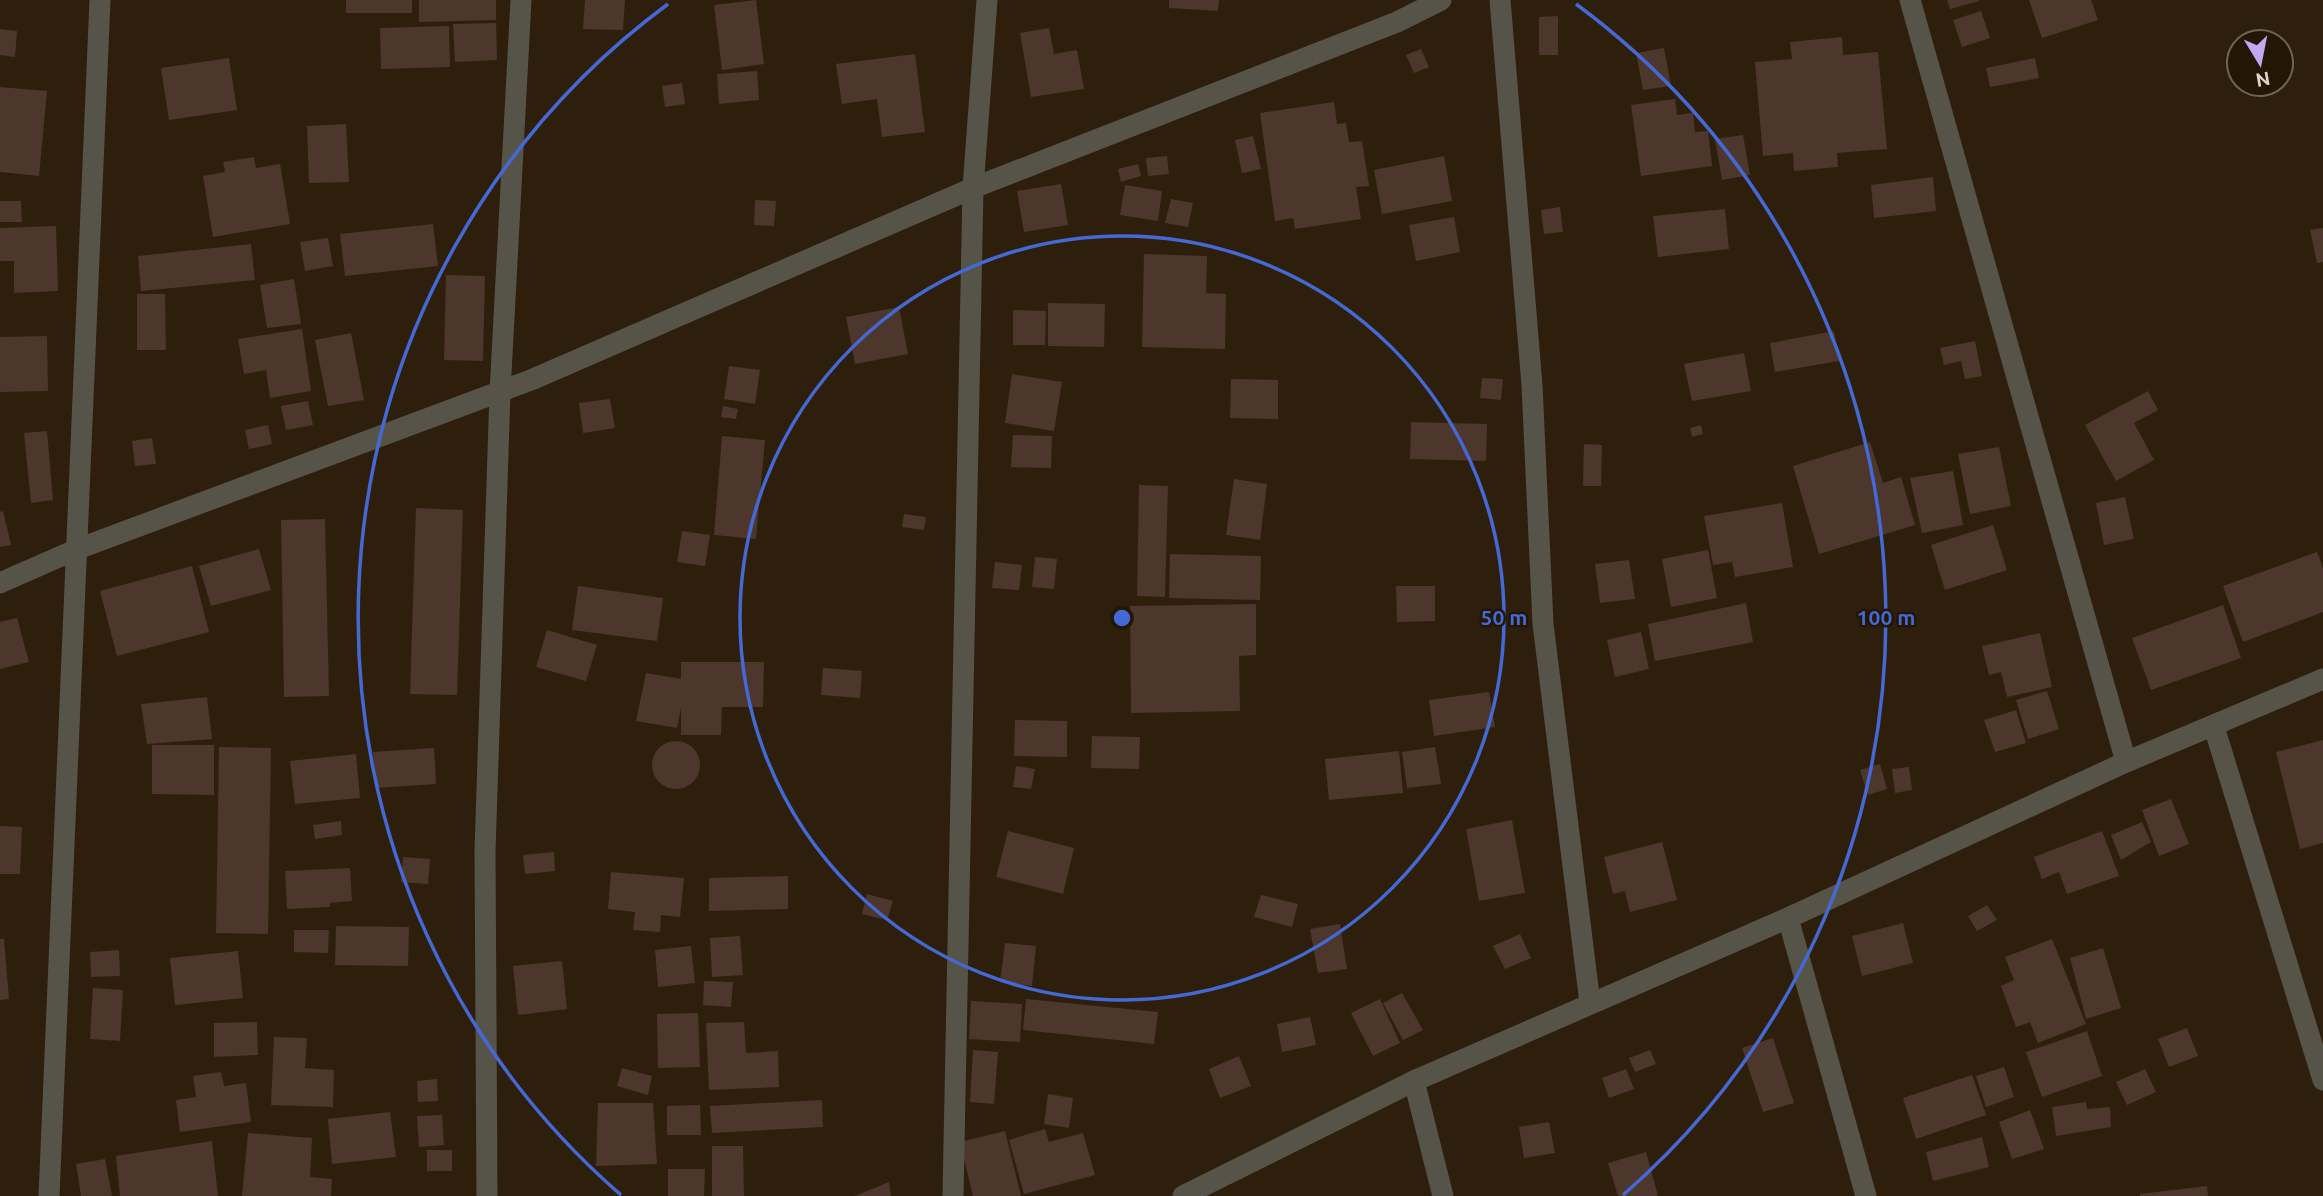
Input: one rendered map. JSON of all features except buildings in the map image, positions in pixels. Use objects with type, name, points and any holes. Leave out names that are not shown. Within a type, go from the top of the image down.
[{"type":"street","points":[[49,1196],[100,0]]},
{"type":"street","points":[[486,1196],[485,851],[500,392],[521,0]]},
{"type":"street","points":[[953,1196],[973,188],[987,0]]},
{"type":"street","points":[[0,583],[75,551],[500,392],[973,188],[1397,22],[1441,0]]},
{"type":"street","points":[[1500,0],[1532,384],[1543,624],[1590,1003]]},
{"type":"street","points":[[1910,0],[2126,762]]},
{"type":"street","points":[[1183,1196],[1414,1080],[1788,918],[2126,762],[2323,679]]},
{"type":"street","points":[[2214,727],[2323,1080]]},
{"type":"street","points":[[1788,918],[1866,1196]]},
{"type":"street","points":[[1414,1080],[1443,1196]]}]
